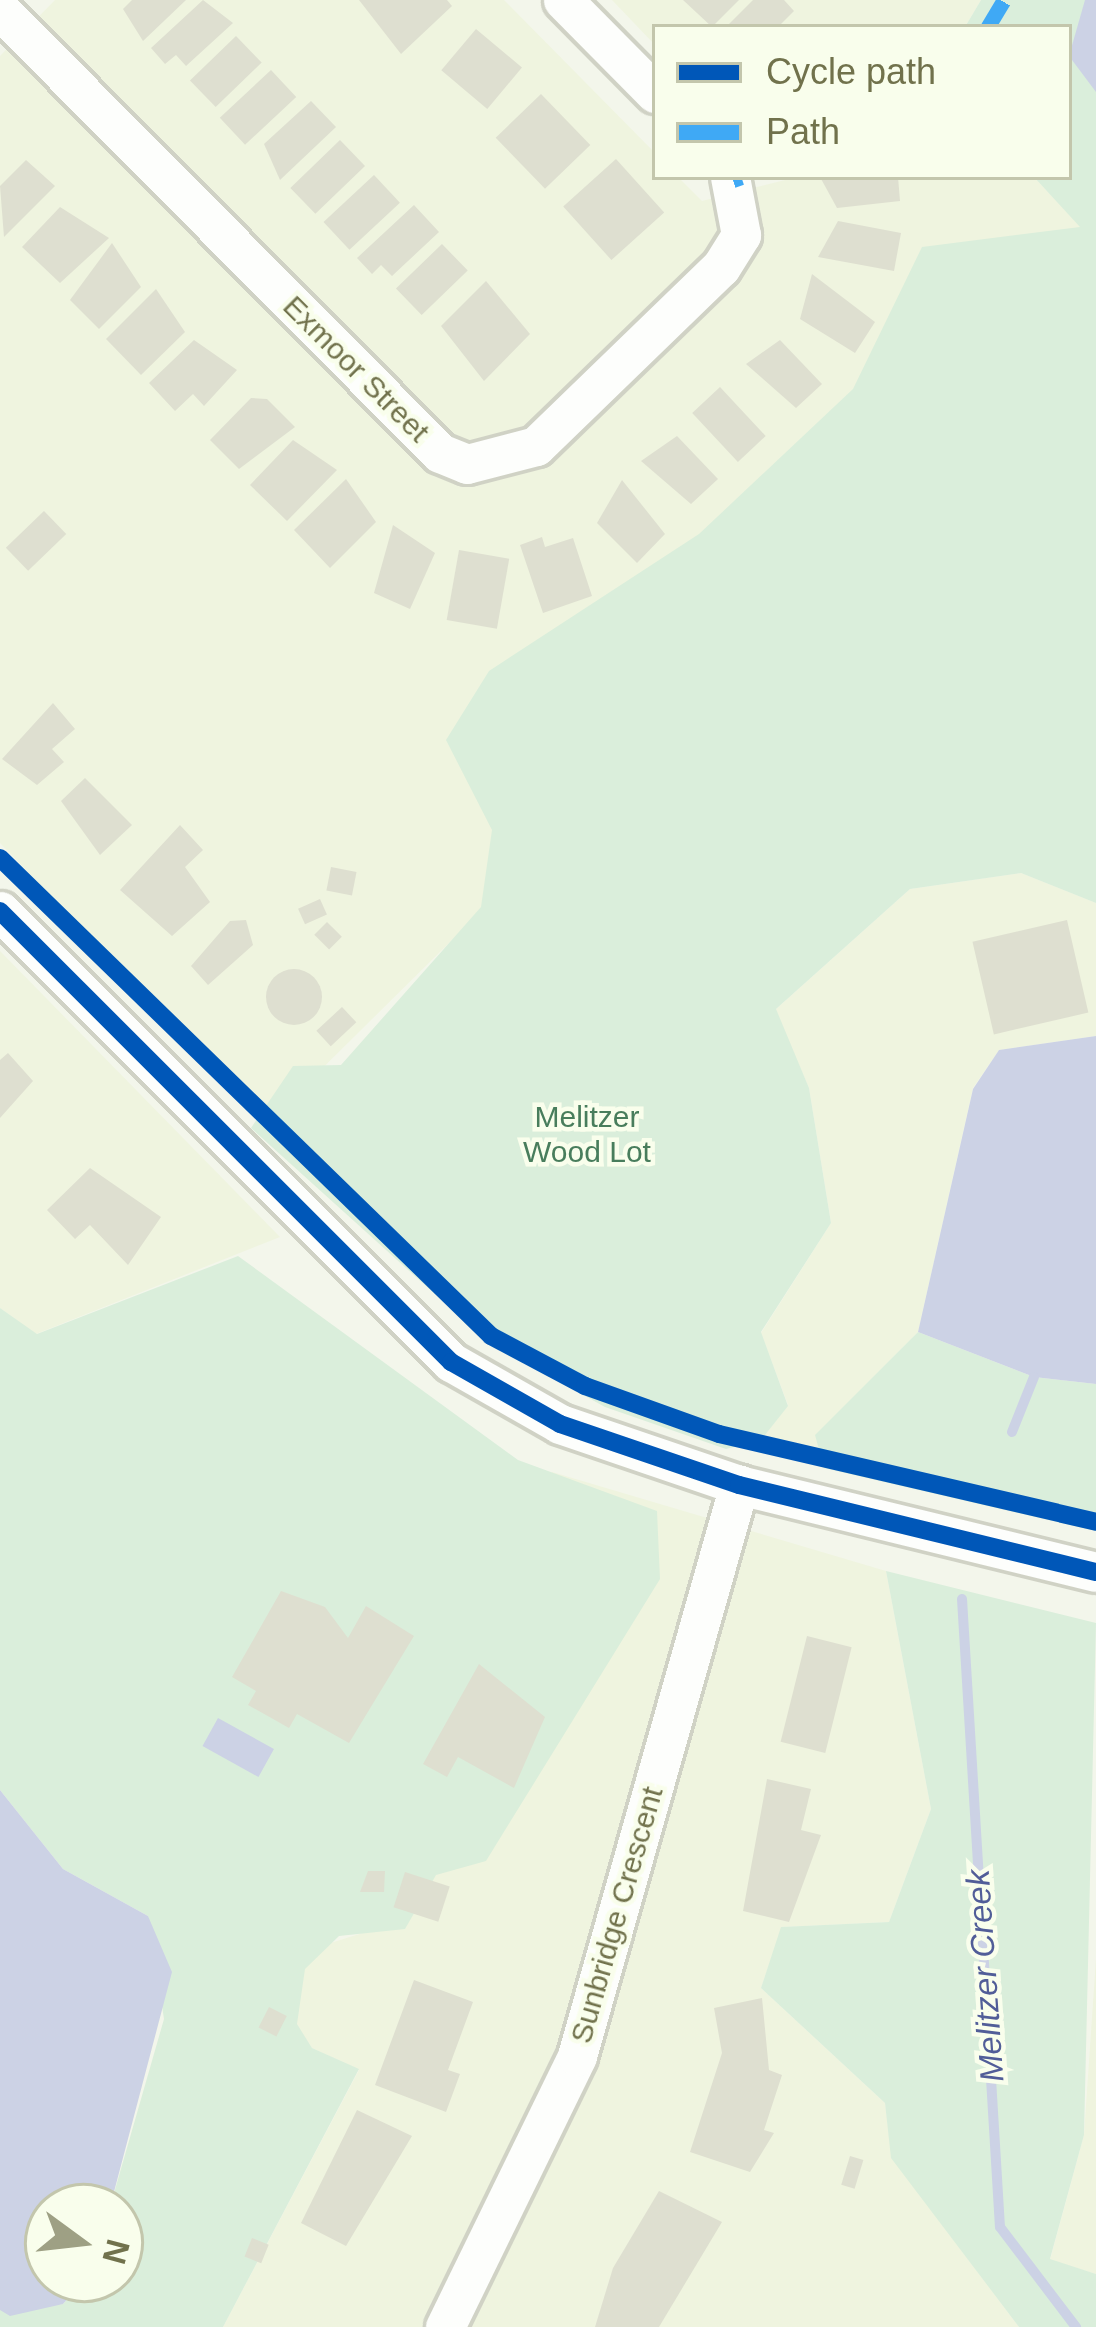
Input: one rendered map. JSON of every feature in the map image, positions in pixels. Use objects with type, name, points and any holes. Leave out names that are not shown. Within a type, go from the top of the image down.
[{"type":"street","points":[[563,0],[652,90]]},
{"type":"street","name":"Exmoor Street","points":[[0,10],[440,453],[467,464],[536,446],[721,267],[741,235],[731,180]]},
{"type":"street","points":[[0,911],[452,1362],[560,1424],[739,1485],[1096,1572]]},
{"type":"street","name":"Sunbridge Crescent","points":[[446,2327],[577,2056],[739,1485]]},
{"type":"shaded area","points":[[55,0],[504,0],[652,150],[652,180],[681,180],[702,201],[785,180],[1037,180],[1081,227],[543,850],[268,1122],[0,843],[0,56]]},
{"type":"shaded area","points":[[612,0],[981,0],[967,24],[652,24],[652,42]]},
{"type":"shaded area","points":[[1021,873],[1096,903],[1096,1036],[999,1050],[973,1088],[918,1332],[816,1435],[820,1453],[761,1440],[788,1405],[761,1333],[831,1223],[809,1088],[775,1010],[910,889]]},
{"type":"shaded area","points":[[0,951],[280,1237],[36,1334],[0,1308]]},
{"type":"shaded area","points":[[552,1472],[886,1571],[931,1809],[889,1922],[782,1927],[761,1988],[885,2103],[892,2158],[1019,2327],[223,2327],[359,2070],[312,2048],[296,2024],[304,1969],[321,1946],[369,1931]]},
{"type":"shaded area","points":[[1096,1959],[1096,2274],[1050,2260],[1084,2135]]},
{"type":"green space","name":"Melitzer Wood Lot","points":[[981,0],[1096,0],[1096,903],[1021,873],[910,889],[776,1009],[809,1088],[831,1223],[761,1332],[788,1406],[761,1440],[726,1449],[605,1407],[489,1343],[251,1128],[293,1066],[341,1065],[481,907],[492,830],[446,740],[489,671],[699,534],[853,389],[922,247],[1080,227],[1037,180],[1072,180],[1072,24],[967,24]]},
{"type":"green space","points":[[238,1256],[518,1460],[657,1511],[660,1579],[486,1861],[436,1875],[405,1929],[339,1936],[305,1969],[297,2024],[312,2048],[359,2069],[223,2327],[0,2327],[0,2310],[64,2303],[144,2303],[144,2183],[117,2183],[164,2019],[148,1916],[63,1869],[0,1790],[0,1308],[37,1334]]},
{"type":"green space","points":[[918,1332],[1034,1377],[1096,1384],[1096,1531],[824,1468],[815,1435]]},
{"type":"green space","points":[[886,1571],[1096,1623],[1084,2135],[1050,2259],[1096,2274],[1096,2327],[1019,2327],[891,2158],[885,2103],[761,1988],[781,1927],[889,1922],[931,1809]]},
{"type":"water","points":[[1085,0],[1096,0],[1096,92],[1072,60]]},
{"type":"water","points":[[1096,1036],[1096,1384],[1034,1377],[918,1332],[973,1089],[999,1050]]},
{"type":"water","points":[[218,1718],[274,1749],[258,1777],[202,1746]]},
{"type":"water","points":[[0,1790],[63,1869],[148,1916],[172,1972],[116,2183],[24,2183],[24,2303],[64,2303],[10,2316],[0,2310]]},
{"type":"building","points":[[132,0],[186,0],[143,41],[123,9]]},
{"type":"building","points":[[203,0],[233,23],[186,66],[176,55],[165,64],[151,48]]},
{"type":"building","points":[[359,0],[447,0],[452,6],[401,54]]},
{"type":"building","points":[[683,0],[739,0],[715,24],[709,24]]},
{"type":"building","points":[[753,0],[784,0],[794,11],[781,24],[729,24]]},
{"type":"building","points":[[476,29],[522,68],[487,109],[441,70]]},
{"type":"building","points":[[236,36],[262,63],[216,107],[190,80]]},
{"type":"building","points":[[271,70],[296,97],[245,145],[220,118]]},
{"type":"building","points":[[541,94],[590,145],[545,189],[496,138]]},
{"type":"building","points":[[311,101],[336,127],[280,180],[264,144]]},
{"type":"building","points":[[340,140],[365,166],[315,214],[290,188]]},
{"type":"building","points":[[616,159],[664,213],[611,260],[563,207]]},
{"type":"building","points":[[26,160],[55,186],[4,237],[0,186]]},
{"type":"building","points":[[374,175],[400,203],[349,250],[324,222]]},
{"type":"building","points":[[822,180],[898,180],[900,201],[837,208]]},
{"type":"building","points":[[414,205],[439,232],[392,276],[381,265],[372,274],[357,258]]},
{"type":"building","points":[[60,207],[109,238],[60,283],[22,247]]},
{"type":"building","points":[[838,221],[901,233],[894,271],[818,257]]},
{"type":"building","points":[[112,243],[141,287],[99,329],[70,300]]},
{"type":"building","points":[[442,244],[468,271],[422,315],[396,288]]},
{"type":"building","points":[[812,274],[875,322],[855,353],[800,319]]},
{"type":"building","points":[[486,281],[530,334],[484,381],[441,326]]},
{"type":"building","points":[[156,289],[185,332],[141,375],[106,339]]},
{"type":"building","points":[[194,340],[237,370],[204,406],[193,394],[175,411],[149,383]]},
{"type":"building","points":[[780,340],[822,384],[796,408],[746,364]]},
{"type":"building","points":[[720,387],[766,436],[738,462],[692,413]]},
{"type":"building","points":[[251,398],[267,399],[295,427],[239,469],[210,440]]},
{"type":"building","points":[[677,436],[718,479],[691,504],[641,461]]},
{"type":"building","points":[[293,440],[337,470],[287,521],[250,485]]},
{"type":"building","points":[[346,479],[376,522],[330,568],[294,530]]},
{"type":"building","points":[[622,480],[665,534],[637,563],[597,523]]},
{"type":"building","points":[[44,511],[66,534],[28,571],[6,548]]},
{"type":"building","points":[[393,525],[435,553],[410,609],[374,593]]},
{"type":"building","points":[[542,537],[545,547],[573,538],[592,596],[543,613],[520,545]]},
{"type":"building","points":[[459,550],[509,559],[497,629],[447,620]]},
{"type":"building","points":[[53,703],[75,729],[52,749],[64,762],[37,785],[2,759]]},
{"type":"building","points":[[85,778],[132,825],[100,855],[61,801]]},
{"type":"building","points":[[180,825],[203,850],[185,867],[210,902],[172,936],[120,890]]},
{"type":"building","points":[[331,867],[357,872],[352,896],[326,891]]},
{"type":"building","points":[[320,899],[327,915],[305,924],[298,909]]},
{"type":"building","points":[[246,920],[253,945],[208,985],[191,966],[230,921]]},
{"type":"building","points":[[1067,920],[1088,1013],[994,1034],[972,942]]},
{"type":"building","points":[[327,922],[342,937],[329,950],[314,935]]},
{"type":"building","points":[[294,969],[314,977],[322,997],[314,1017],[294,1025],[274,1017],[266,997],[274,977]]},
{"type":"building","points":[[342,1007],[356,1022],[331,1046],[316,1031]]},
{"type":"building","points":[[8,1053],[33,1081],[0,1118],[0,1060]]},
{"type":"building","points":[[90,1168],[161,1217],[128,1265],[90,1225],[75,1239],[47,1210]]},
{"type":"building","points":[[281,1591],[325,1607],[348,1638],[366,1606],[414,1636],[349,1743],[297,1714],[289,1728],[248,1705],[256,1691],[232,1677]]},
{"type":"building","points":[[807,1636],[852,1647],[825,1753],[781,1742]]},
{"type":"building","points":[[479,1664],[545,1717],[514,1788],[458,1757],[447,1777],[423,1764]]},
{"type":"building","points":[[767,1779],[811,1789],[801,1830],[821,1835],[789,1922],[743,1911]]},
{"type":"building","points":[[368,1871],[385,1871],[384,1892],[360,1892]]},
{"type":"building","points":[[405,1872],[450,1887],[438,1922],[394,1907]]},
{"type":"building","points":[[414,1980],[473,2002],[448,2070],[460,2074],[446,2112],[375,2085]]},
{"type":"building","points":[[762,1998],[769,2070],[782,2075],[764,2130],[774,2133],[750,2172],[690,2152],[722,2053],[714,2008]]},
{"type":"building","points":[[269,2007],[287,2016],[276,2037],[259,2027]]},
{"type":"building","points":[[357,2110],[412,2136],[346,2246],[301,2223]]},
{"type":"building","points":[[850,2156],[863,2160],[855,2189],[841,2185]]},
{"type":"building","points":[[659,2191],[722,2222],[659,2327],[595,2327],[613,2268]]},
{"type":"building","points":[[252,2238],[269,2245],[261,2263],[245,2257]]},
{"type":"waterway","points":[[1012,1432],[1034,1377]]},
{"type":"waterway","name":"Melitzer Creek","points":[[962,1599],[1000,2227],[1076,2327]]},
{"type":"marked path","points":[[990,24],[1004,0]]},
{"type":"cycle path","points":[[0,858],[491,1336],[585,1386],[719,1434],[1096,1522]]},
{"type":"cycle path","points":[[0,911],[451,1362],[560,1424],[739,1485],[1096,1572]]}]
